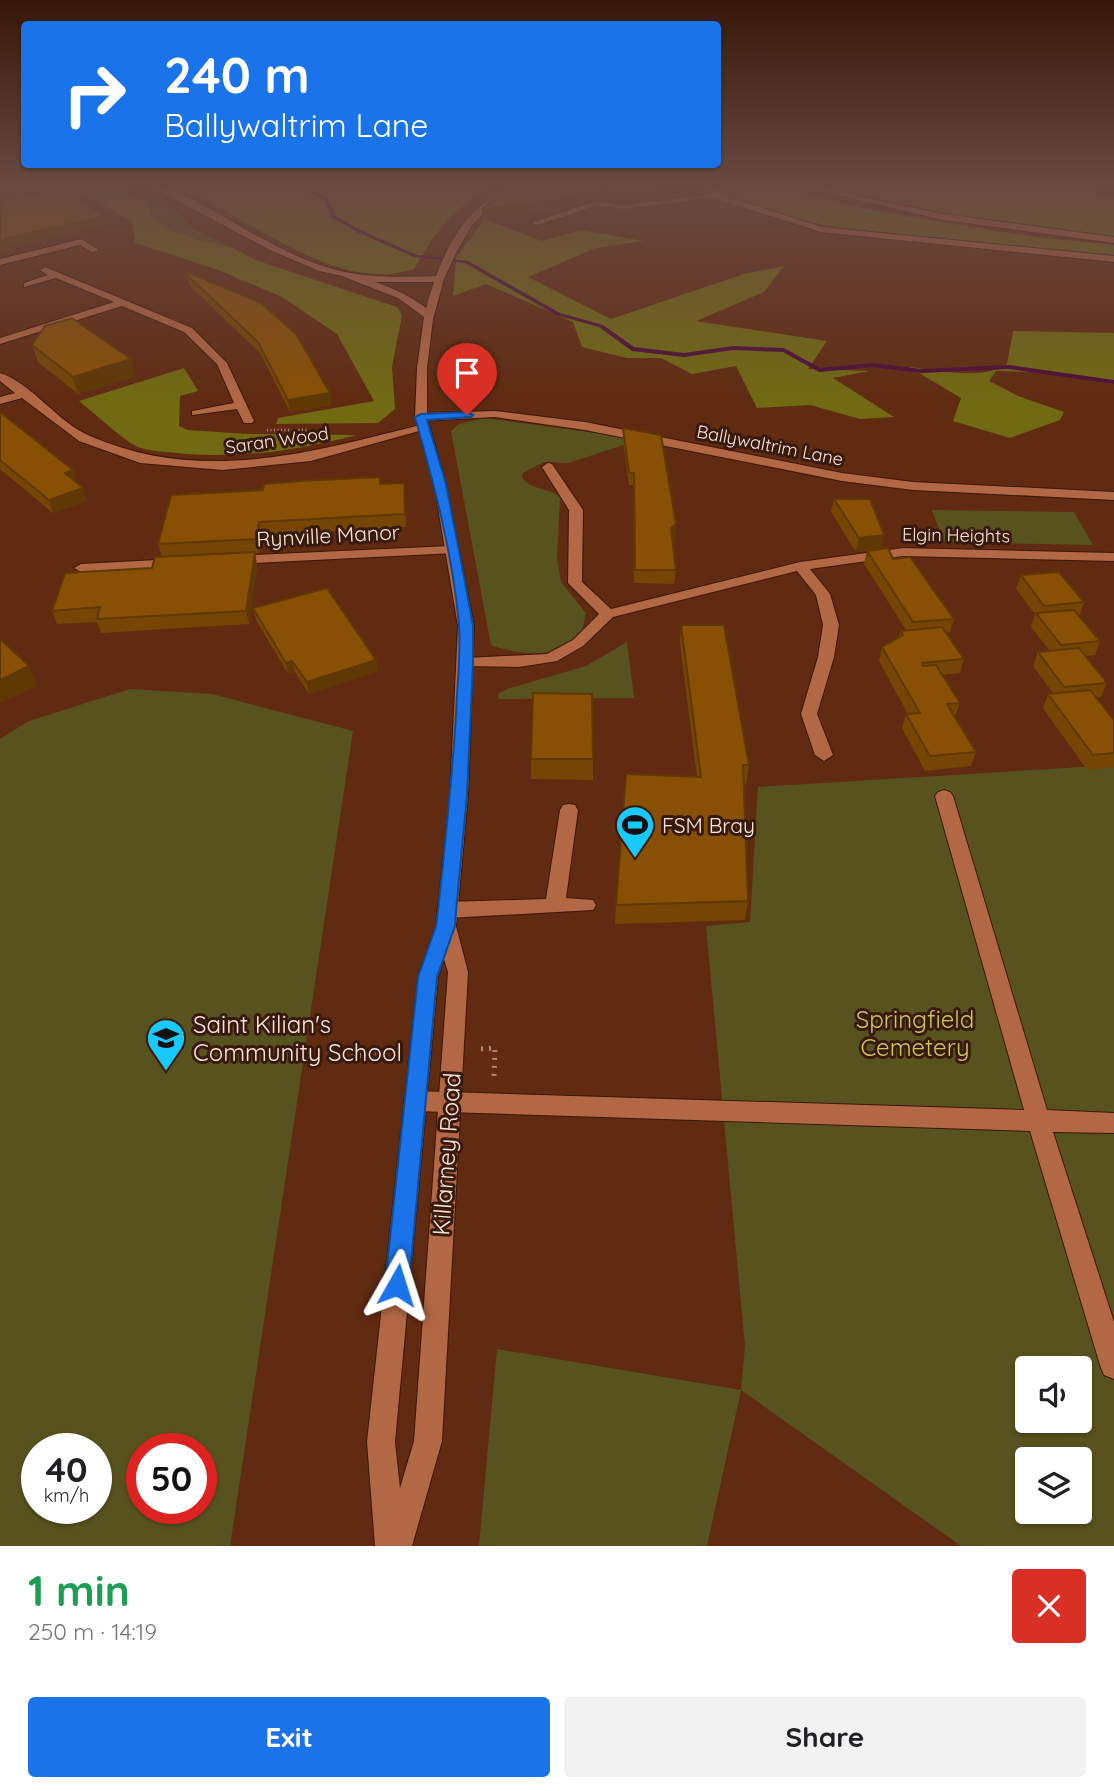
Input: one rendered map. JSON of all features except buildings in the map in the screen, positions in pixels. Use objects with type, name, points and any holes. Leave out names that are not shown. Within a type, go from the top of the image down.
[{"type":"street","points":[[299,258],[349,277],[395,290],[412,300],[429,316]]},
{"type":"street","name":"Killarney Road","points":[[390,1546],[381,1442],[428,977],[446,918],[459,795],[466,663],[466,626],[440,484],[422,423],[422,368],[429,316],[449,258]]},
{"type":"street","points":[[45,270],[188,330],[222,363],[248,421]]},
{"type":"street","points":[[349,277],[442,274]]},
{"type":"street","points":[[27,285],[56,275]]},
{"type":"street","points":[[0,341],[125,302]]},
{"type":"street","name":"Saran Wood","points":[[0,376],[26,393],[83,439],[144,460],[223,466],[311,457],[422,423]]},
{"type":"street","points":[[0,401],[26,393]]},
{"type":"street","points":[[196,413],[241,405]]},
{"type":"street","name":"Ballywaltrim Lane","points":[[422,423],[495,414],[585,425],[842,477],[914,486],[1114,496]]},
{"type":"street","points":[[548,467],[576,510],[575,583],[608,614]]},
{"type":"street","name":"Rynville Manor","points":[[216,561],[450,550]]},
{"type":"street","name":"Elgin Heights","points":[[466,663],[519,662],[551,658],[578,643],[608,614],[800,566],[903,552],[1113,558]]},
{"type":"street","points":[[81,568],[189,562]]},
{"type":"street","points":[[800,566],[823,594],[831,625],[826,657],[809,714],[824,755]]},
{"type":"street","points":[[944,796],[1038,1120],[1114,1365]]},
{"type":"street","points":[[555,906],[569,810]]},
{"type":"street","points":[[446,918],[586,905]]},
{"type":"street","name":"Killarney Road","points":[[397,1546],[428,1441],[442,1183],[451,1102],[458,972],[446,918]]},
{"type":"street","points":[[415,1101],[1114,1123]]},
{"type":"path","points":[[264,430],[316,429]]},
{"type":"green space","points":[[484,418],[626,437],[627,444],[568,463],[544,462],[523,473],[522,477],[530,485],[560,497],[557,558],[561,582],[586,613],[580,635],[562,649],[525,653],[491,645],[451,431],[459,424]]},
{"type":"green space","points":[[932,510],[1074,512],[1093,545],[944,542]]},
{"type":"green space","points":[[627,642],[634,698],[499,699],[498,694],[507,689],[586,666]]},
{"type":"green space","name":"Saint Kilian's Community School","points":[[130,689],[212,694],[353,731],[230,1546],[0,1546],[0,739],[29,721]]},
{"type":"green space","name":"Springfield Cemetery","points":[[1114,765],[1114,1546],[961,1546],[741,1390],[745,1346],[706,926],[750,922],[758,787]]},
{"type":"green space","points":[[497,1349],[741,1390],[707,1546],[479,1546]]},
{"type":"shaded area","points":[[182,258],[252,258],[397,307],[402,315],[392,367],[395,409],[378,423],[276,424],[278,418],[374,401],[337,334],[282,297],[216,269]]},
{"type":"shaded area","points":[[315,258],[421,258],[414,269],[383,274],[352,271]]},
{"type":"shaded area","points":[[456,258],[572,258],[528,277],[611,319],[744,274],[784,266],[764,292],[696,321],[827,341],[808,369],[869,371],[833,378],[894,417],[860,419],[810,405],[757,408],[736,366],[692,374],[661,358],[627,358],[582,347],[573,322],[486,284],[453,296]]},
{"type":"shaded area","points":[[1013,331],[1114,333],[1114,384],[1041,372],[996,371],[989,381],[1018,396],[1064,412],[1060,420],[1010,438],[953,421],[961,398],[909,367],[960,373],[997,369],[1007,364]]},
{"type":"shaded area","points":[[184,368],[198,391],[180,396],[179,426],[188,430],[249,434],[357,435],[293,449],[251,454],[208,455],[156,451],[132,444],[79,401]]},
{"type":"waterway","points":[[434,258],[466,262],[558,314],[601,326],[632,349],[684,355],[733,348],[784,350],[819,370],[872,365],[921,371],[1009,367],[1114,382]]},
{"type":"place","name":"FSM Bray","points":[[635,859]]},
{"type":"place","name":"Saint Kilian's Community School","points":[[166,1072]]},
{"type":"route","points":[[397,1285],[428,977],[446,926],[459,795],[466,663],[466,626],[458,582],[440,484],[421,417],[467,415]]}]
